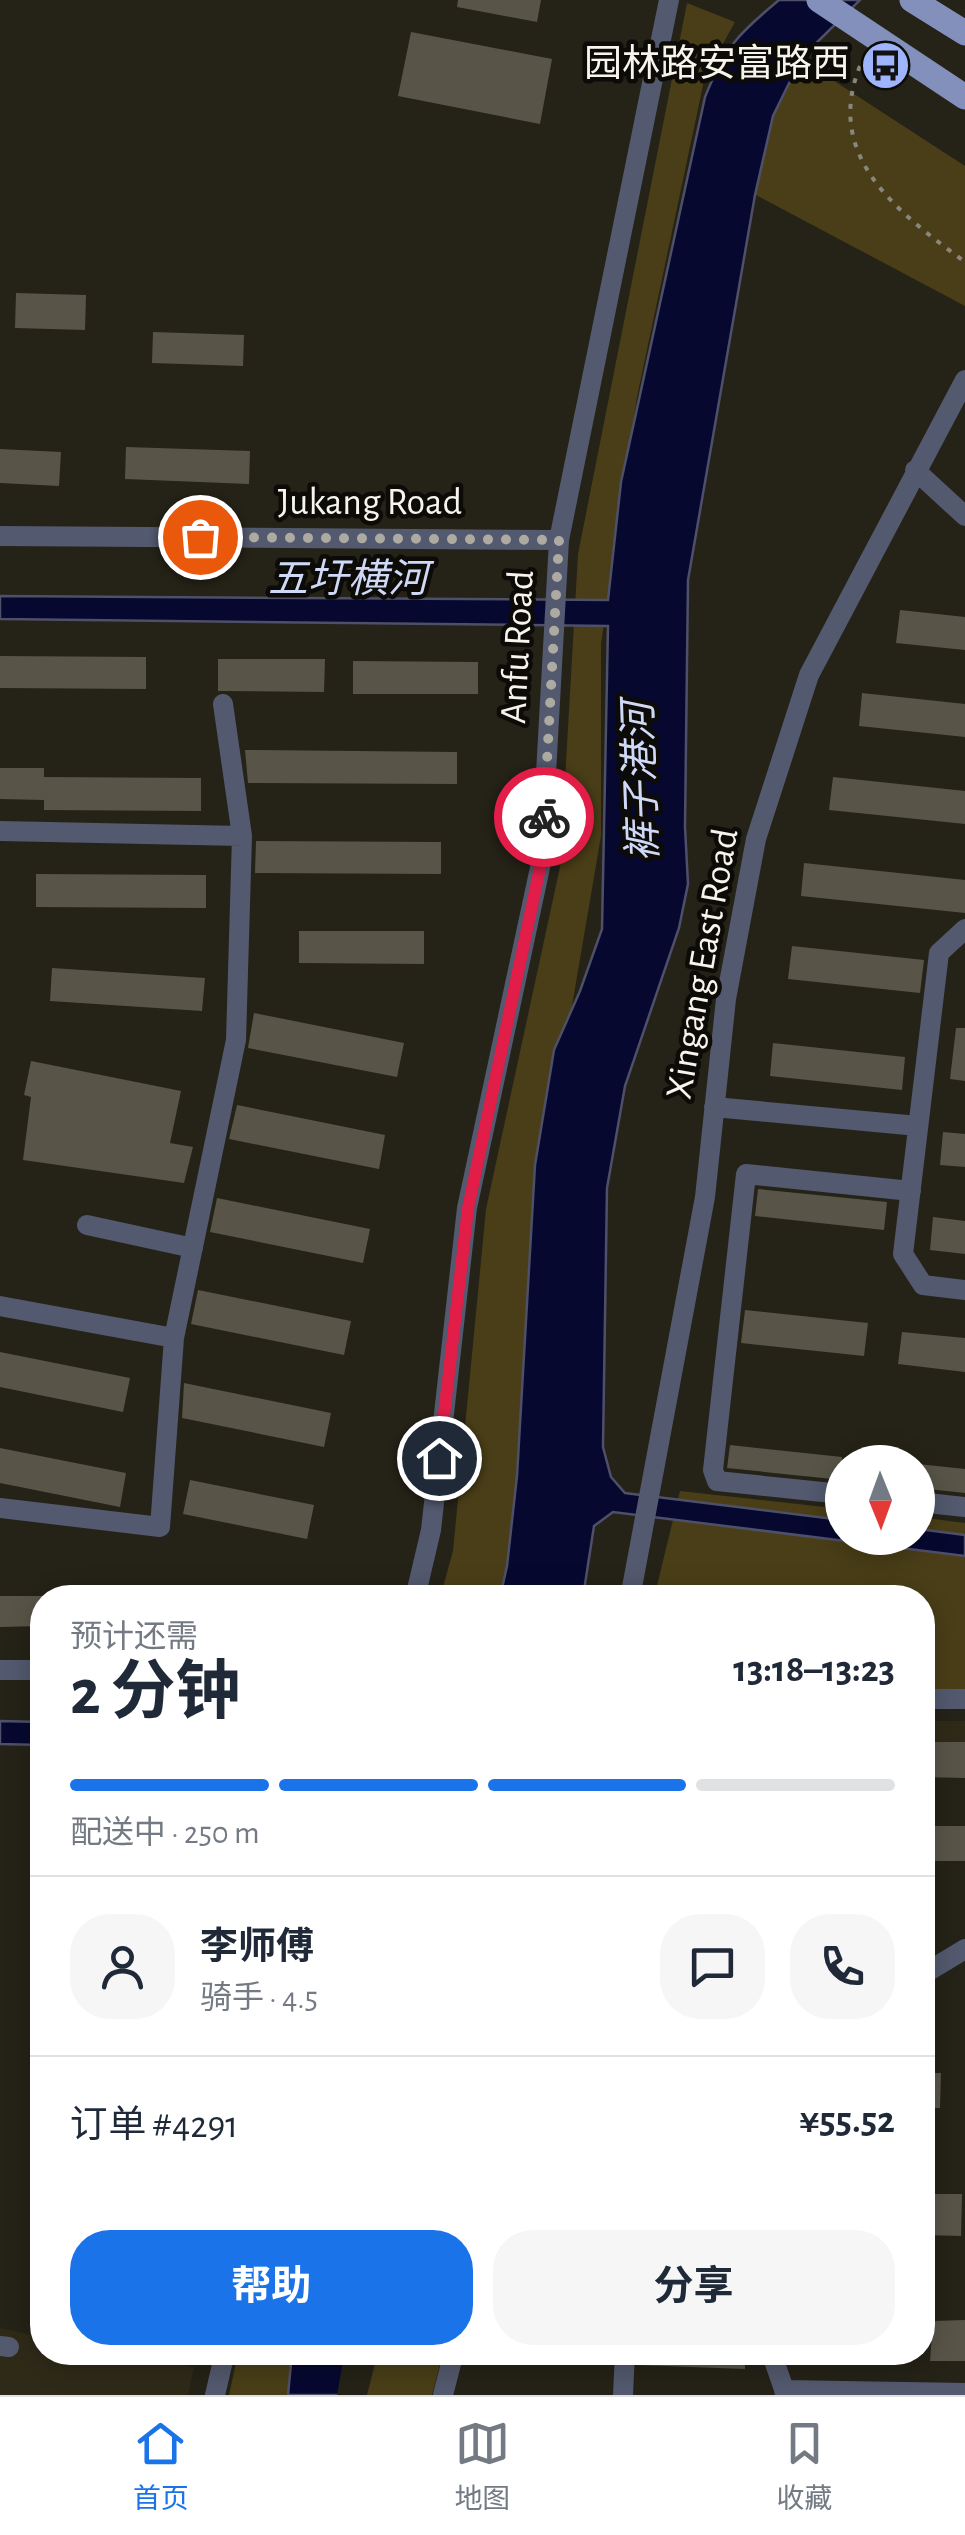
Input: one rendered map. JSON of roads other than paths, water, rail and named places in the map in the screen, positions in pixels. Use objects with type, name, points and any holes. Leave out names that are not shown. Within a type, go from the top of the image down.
[{"type":"main road","points":[[819,0],[965,97]]},
{"type":"main road","points":[[912,0],[965,34]]},
{"type":"street","name":"Anfu Road","points":[[418,1585],[431,1530],[468,1208],[541,863],[559,540],[669,0]]},
{"type":"street","name":"Xingang East Road","points":[[632,1585],[705,1198],[726,999],[762,821],[809,676],[965,380]]},
{"type":"street","points":[[915,470],[965,516]]},
{"type":"street","name":"Jukang Road","points":[[0,536],[559,540]]},
{"type":"street","points":[[0,1508],[160,1527],[174,1338],[236,1040],[242,836],[223,704]]},
{"type":"street","points":[[0,831],[242,836]]},
{"type":"street","points":[[965,930],[939,954],[903,1254],[923,1285],[965,1290]]},
{"type":"street","points":[[714,1107],[918,1126]]},
{"type":"street","points":[[825,1492],[717,1481],[713,1470],[746,1174],[911,1190]]},
{"type":"street","points":[[87,1225],[193,1248]]},
{"type":"street","points":[[0,1306],[174,1338]]},
{"type":"street","points":[[935,1503],[965,1506]]},
{"type":"street","points":[[0,1670],[30,1670]]},
{"type":"street","points":[[935,1699],[965,1699]]},
{"type":"street","points":[[935,1967],[965,1949]]},
{"type":"street","points":[[215,2395],[222,2365]]},
{"type":"street","points":[[443,2395],[451,2365]]},
{"type":"street","points":[[622,2395],[624,2365]]},
{"type":"street","points":[[776,2365],[785,2392],[965,2393]]},
{"type":"water","name":"裤子港河","points":[[779,0],[860,0],[805,54],[796,69],[773,116],[755,195],[688,580],[688,884],[679,928],[625,1086],[607,1188],[603,1447],[611,1477],[625,1493],[825,1518],[825,1538],[613,1512],[594,1526],[585,1585],[503,1585],[517,1476],[535,1165],[554,1050],[602,929],[608,626],[0,619],[0,596],[608,600],[621,482],[705,97],[734,42]]},
{"type":"water","points":[[935,1531],[965,1535],[965,1556],[935,1552]]},
{"type":"water","points":[[0,1721],[30,1722],[30,1745],[0,1744]]},
{"type":"water","points":[[291,2365],[370,2365],[362,2395],[288,2395]]},
{"type":"place","name":"园林路安富路西","points":[[885,65]]},
{"type":"water label","name":"五圩横河","points":[[348,580]]}]
